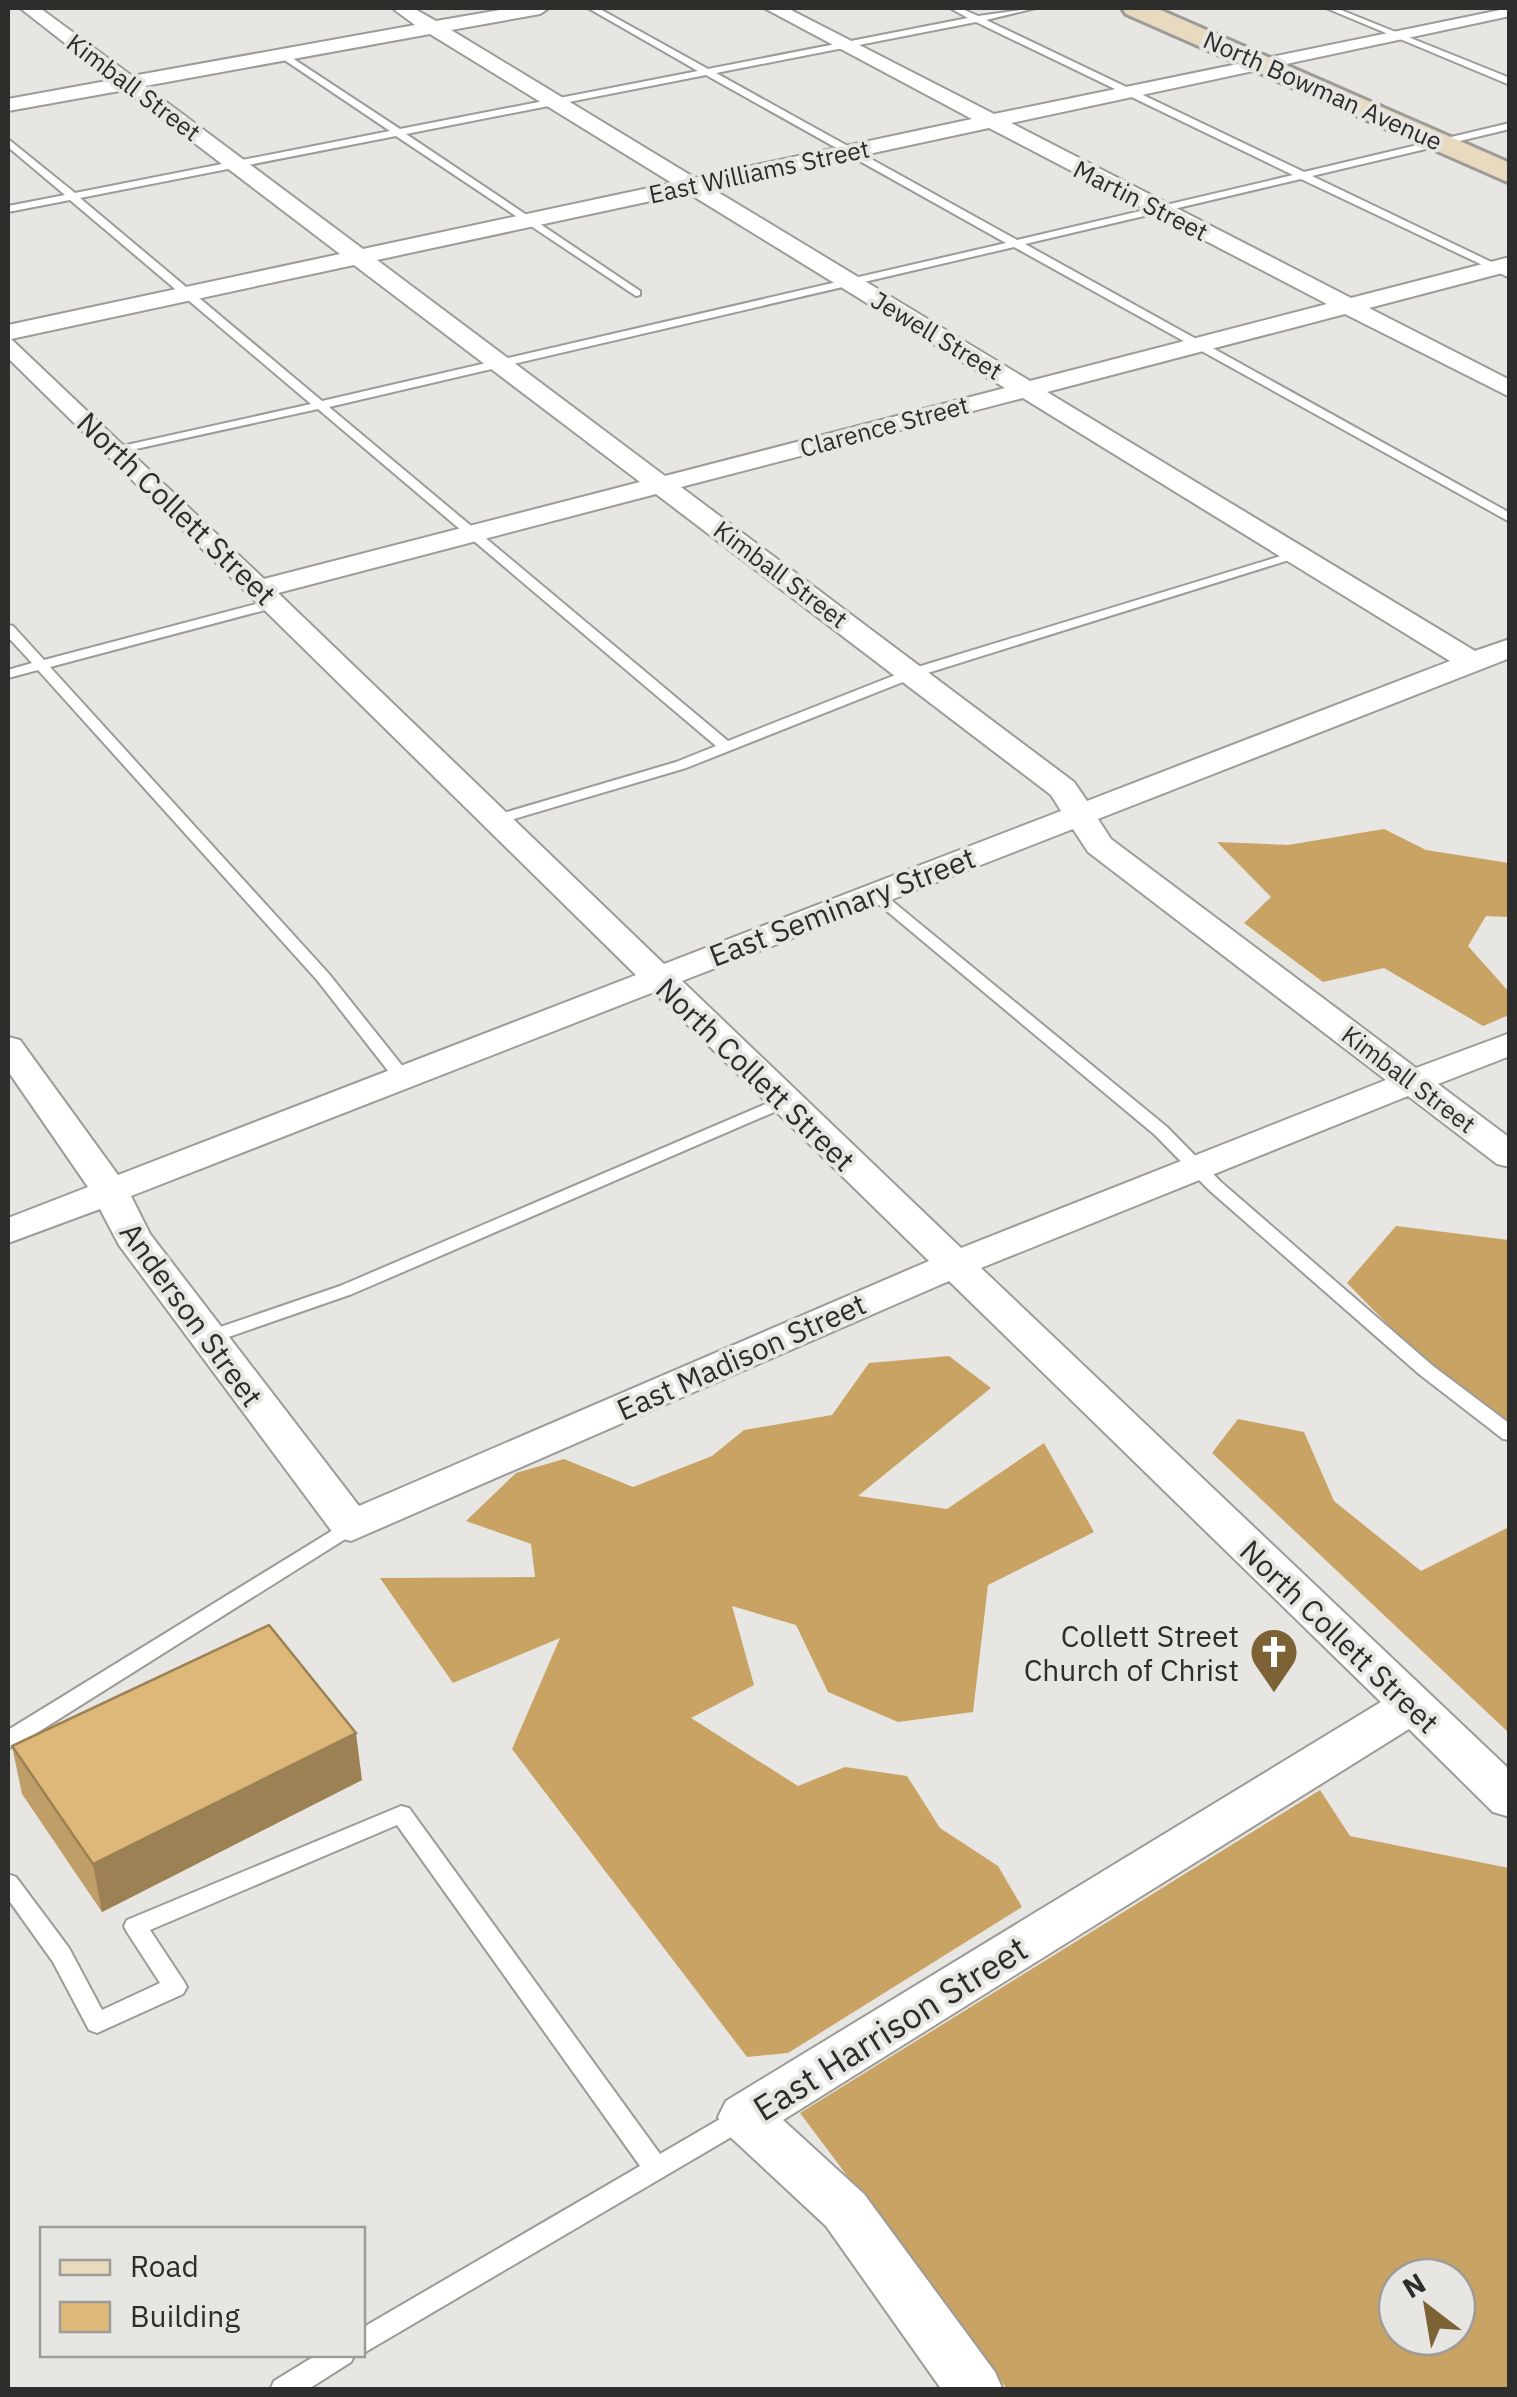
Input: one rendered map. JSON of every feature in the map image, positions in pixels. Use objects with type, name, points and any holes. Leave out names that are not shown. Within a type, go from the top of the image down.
[{"type":"street","name":"Jewell Street","points":[[401,8],[1472,662]]},
{"type":"street","points":[[8,105],[540,8]]},
{"type":"street","name":"Martin Street","points":[[773,8],[1510,390]]},
{"type":"street","name":"North Bowman Avenue","points":[[1136,8],[1510,174]]},
{"type":"street","name":"Kimball Street","points":[[30,9],[1063,789],[1099,845],[1510,1156]]},
{"type":"street","name":"East Williams Street","points":[[8,332],[1508,9]]},
{"type":"street","name":"Clarence Street","points":[[267,596],[469,535],[1194,345],[1504,269]]},
{"type":"street","name":"North Collett Street","points":[[8,345],[782,1102],[956,1264],[1510,1799]]},
{"type":"street","name":"East Seminary Street","points":[[8,1231],[1510,648]]},
{"type":"street","name":"East Madison Street","points":[[351,1526],[956,1264],[1510,1043]]},
{"type":"street","name":"Anderson Street","points":[[8,1046],[110,1191],[132,1237],[351,1526]]},
{"type":"street","name":"East Harrison Street","points":[[744,2117],[1412,1706]]},
{"type":"street","points":[[744,2117],[845,2210],[975,2390]]},
{"type":"lane","points":[[592,8],[1510,518]]},
{"type":"lane","points":[[954,8],[1504,269]]},
{"type":"lane","points":[[8,209],[1032,8]]},
{"type":"lane","points":[[1330,8],[1510,82]]},
{"type":"lane","points":[[284,54],[636,293]]},
{"type":"lane","points":[[117,452],[639,333],[1510,126]]},
{"type":"lane","points":[[8,142],[457,519],[469,535],[727,748]]},
{"type":"lane","points":[[496,820],[727,748],[912,673],[1299,555]]},
{"type":"lane","points":[[8,674],[267,596]]},
{"type":"lane","points":[[8,629],[323,977],[402,1077]]},
{"type":"lane","points":[[874,894],[1161,1131],[1197,1168],[1426,1370],[1510,1434]]},
{"type":"lane","points":[[207,1338],[346,1290],[782,1102]]},
{"type":"lane","name":"East Madison Street","points":[[8,1740],[351,1526]]},
{"type":"lane","points":[[8,1882],[61,1955],[97,2023],[176,1987],[135,1926],[401,1814],[656,2168]]},
{"type":"lane","name":"East Harrison Street","points":[[365,2340],[744,2117]]},
{"type":"lane","points":[[283,2390],[337,2357]]},
{"type":"shaded area","points":[[1384,829],[1426,850],[1509,863],[1509,917],[1486,916],[1468,946],[1509,992],[1509,1015],[1483,1026],[1384,968],[1323,982],[1244,923],[1271,897],[1217,842],[1288,845]]},
{"type":"shaded area","points":[[1396,1226],[1509,1240],[1509,1424],[1450,1388],[1347,1283]]},
{"type":"shaded area","points":[[949,1356],[991,1388],[858,1496],[947,1509],[1044,1443],[1094,1532],[988,1585],[973,1712],[898,1722],[828,1692],[796,1625],[732,1606],[754,1685],[691,1718],[798,1786],[845,1767],[907,1776],[940,1828],[998,1866],[1022,1907],[788,2053],[747,2057],[512,1749],[560,1638],[453,1683],[380,1578],[535,1577],[531,1544],[466,1521],[516,1473],[564,1459],[633,1487],[712,1456],[744,1430],[832,1415],[869,1363]]},
{"type":"shaded area","points":[[1238,1419],[1304,1432],[1334,1501],[1421,1571],[1509,1527],[1509,1733],[1212,1453]]},
{"type":"shaded area","points":[[1320,1790],[1350,1836],[1509,1868],[1509,2389],[1007,2389],[800,2113]]},
{"type":"building","points":[[269,1625],[356,1733],[93,1864],[12,1746]]},
{"type":"place","name":"Collett Street Church of Christ","points":[[1274,1694]]}]
